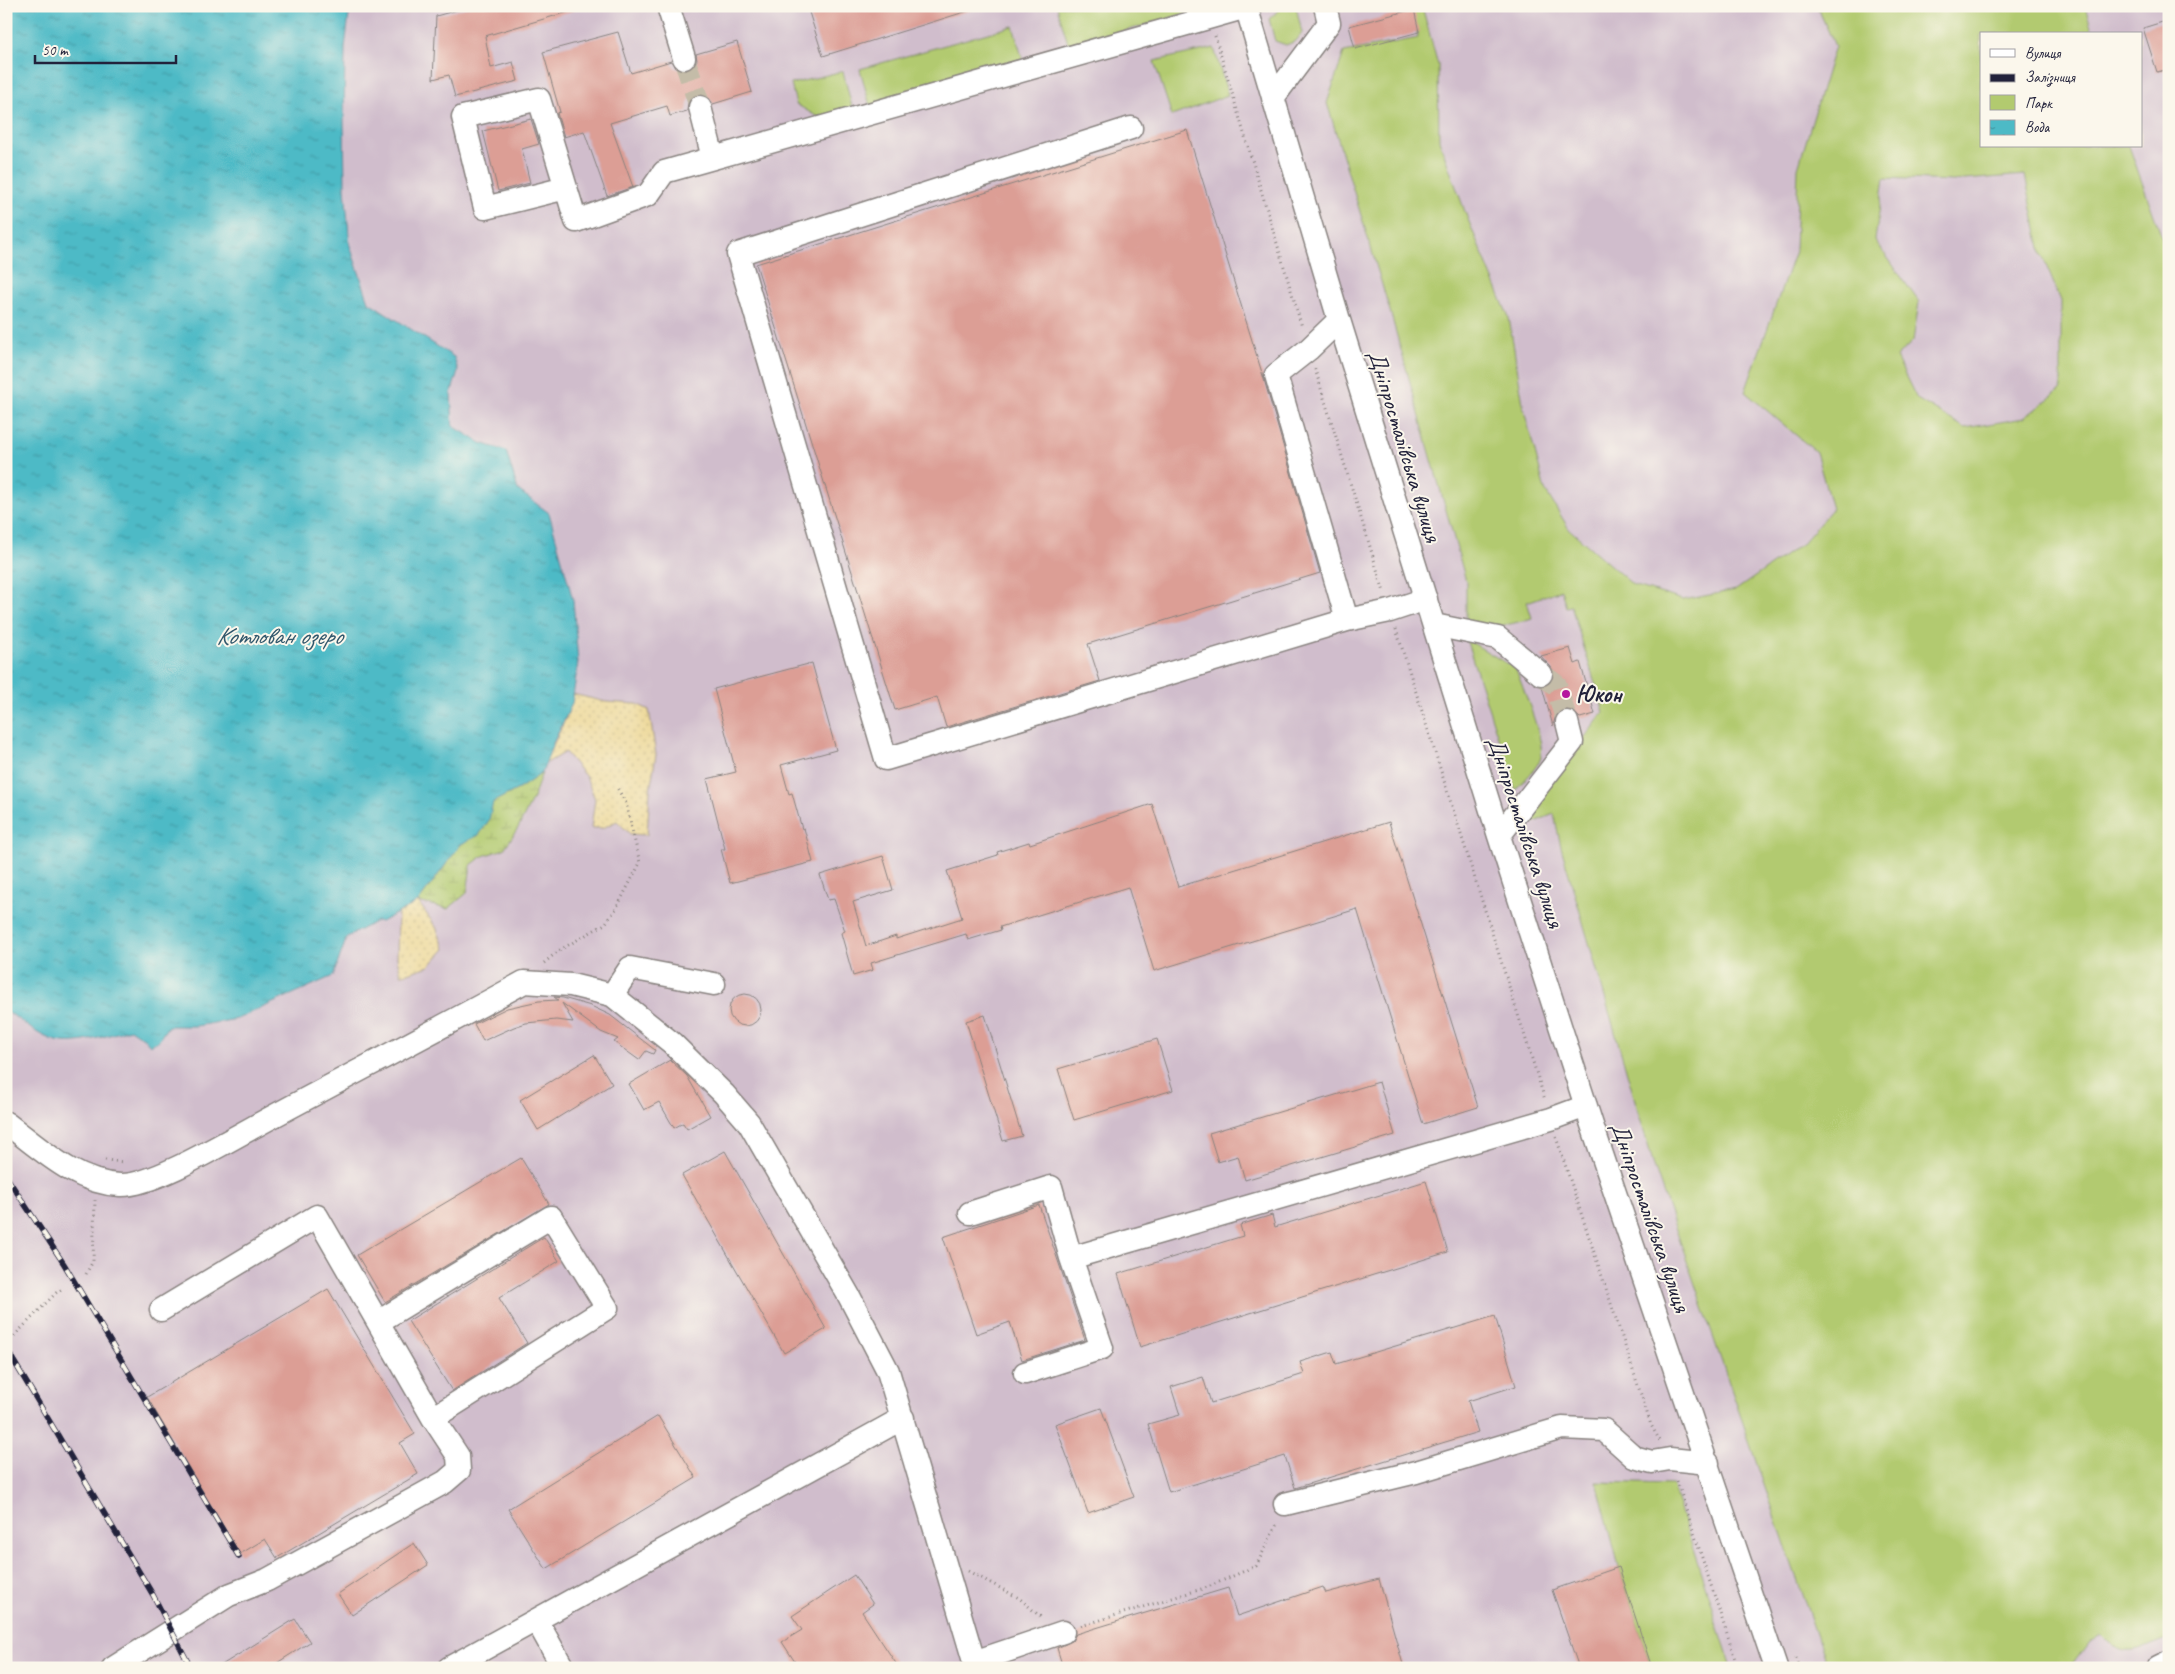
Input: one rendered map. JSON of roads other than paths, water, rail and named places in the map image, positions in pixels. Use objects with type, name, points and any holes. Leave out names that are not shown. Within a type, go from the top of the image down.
[{"type":"street","points":[[668,6],[684,58]]},
{"type":"street","points":[[1273,98],[1329,23],[1325,6]]},
{"type":"street","points":[[566,188],[485,208],[463,117],[538,99],[566,188],[576,221],[648,195],[664,172],[1247,7]]},
{"type":"street","name":"Дніпросталівська вулиця","points":[[1247,7],[1339,320],[1499,836],[1586,1106],[1776,1668]]},
{"type":"street","points":[[700,107],[714,158]]},
{"type":"street","points":[[1131,128],[738,254],[886,759],[1347,620],[1390,611],[1426,599]]},
{"type":"street","points":[[1339,320],[1309,349],[1276,375],[1347,620]]},
{"type":"street","points":[[1434,625],[1498,638],[1540,674]]},
{"type":"street","points":[[1499,836],[1572,742],[1567,722]]},
{"type":"street","points":[[612,995],[630,968],[714,984]]},
{"type":"street","points":[[6,1123],[62,1166],[95,1182],[122,1186],[147,1181],[202,1154],[524,982],[571,986],[612,995],[672,1043],[724,1094],[749,1123],[858,1312],[888,1371],[975,1665],[1063,1632]]},
{"type":"street","points":[[1071,1258],[1550,1119],[1586,1106]]},
{"type":"street","points":[[970,1213],[1051,1186],[1071,1258],[1102,1348],[1025,1374]]},
{"type":"street","points":[[113,1668],[229,1596],[267,1580],[445,1482],[459,1470],[458,1456],[316,1216],[161,1310]]},
{"type":"street","points":[[378,1322],[551,1218],[607,1308],[434,1418]]},
{"type":"street","points":[[450,1668],[903,1418]]},
{"type":"street","points":[[1285,1504],[1416,1472],[1562,1428],[1604,1430],[1634,1457],[1652,1462],[1670,1459],[1708,1463]]},
{"type":"street","points":[[537,1620],[563,1668]]},
{"type":"street","points":[[2159,1668],[2169,1664]]},
{"type":"water","name":"Котлован озеро","points":[[6,6],[350,6],[345,48],[345,188],[350,246],[369,302],[454,357],[458,371],[451,394],[453,426],[481,443],[506,451],[518,490],[549,513],[573,600],[578,662],[572,704],[553,743],[542,773],[520,788],[493,802],[489,820],[479,835],[461,844],[418,902],[381,922],[377,921],[347,937],[333,976],[237,1019],[196,1026],[168,1026],[158,1041],[150,1045],[145,1039],[130,1029],[84,1041],[57,1041],[37,1032],[6,1010]]},
{"type":"tunnel","points":[[684,58],[700,107]]},
{"type":"tunnel","points":[[1541,674],[1556,685],[1567,722]]},
{"type":"railway","points":[[6,1176],[64,1264],[239,1557]]},
{"type":"railway","points":[[6,1348],[153,1595],[191,1668]]},
{"type":"place","name":"Юкон","points":[[1566,694]]}]
